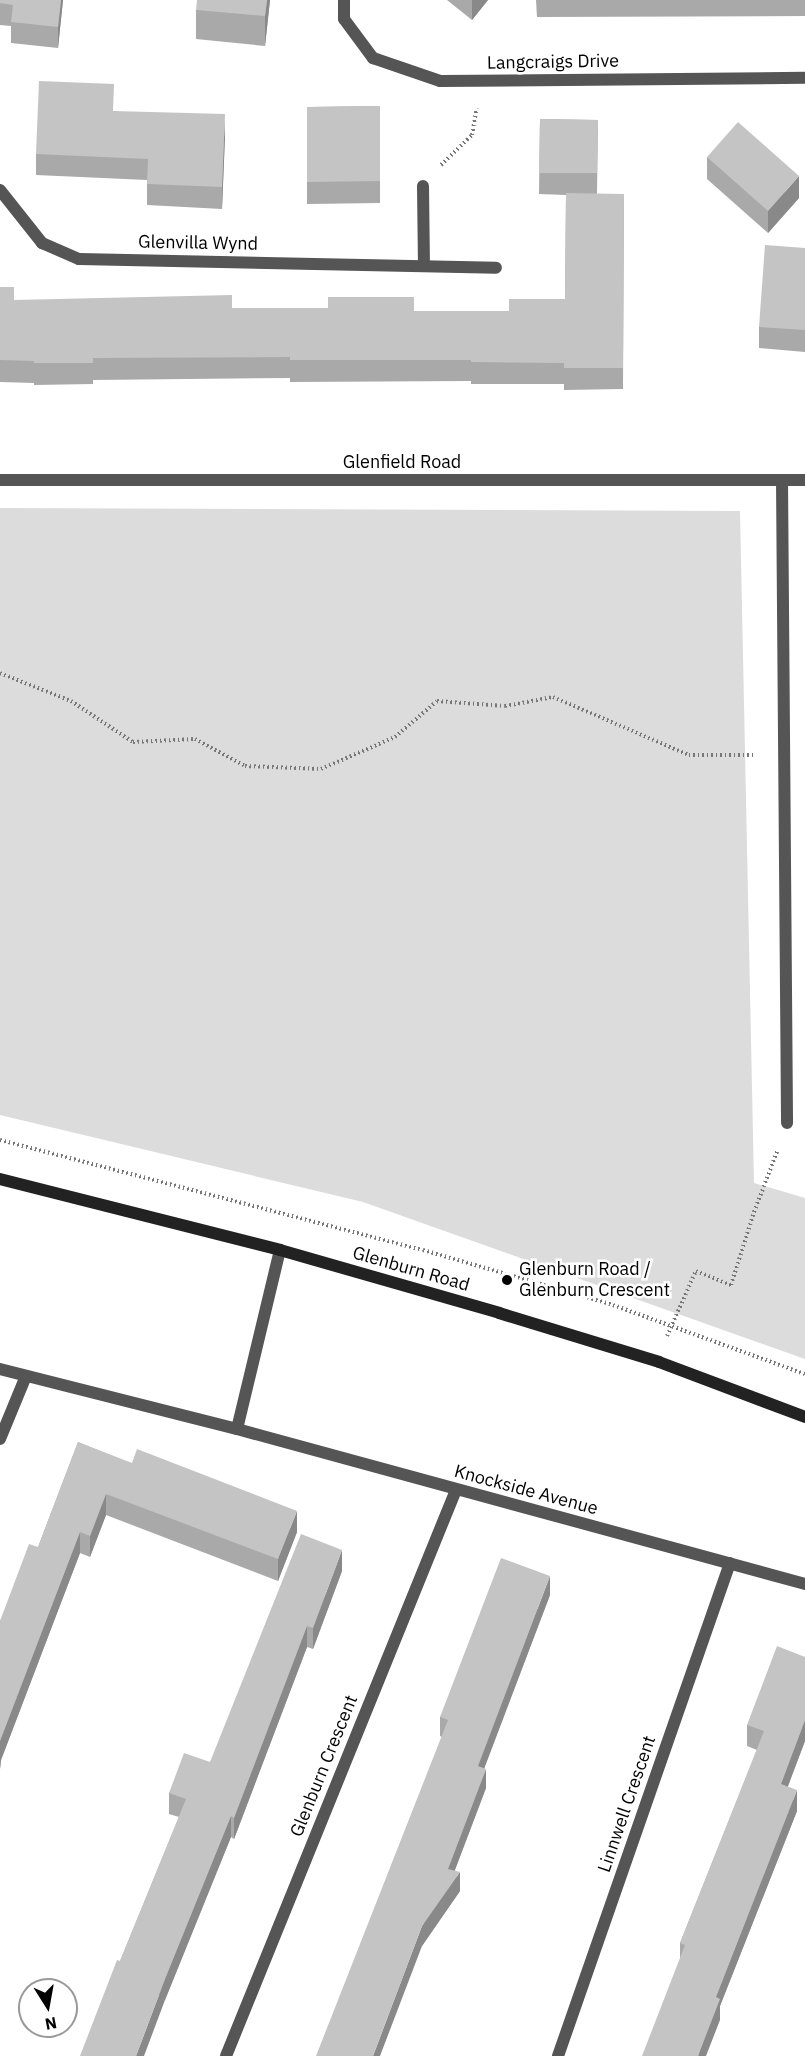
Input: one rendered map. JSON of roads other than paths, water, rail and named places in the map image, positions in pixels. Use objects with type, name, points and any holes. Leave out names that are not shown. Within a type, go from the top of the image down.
[{"type":"street","name":"Langcraigs Drive","points":[[344,0],[344,19],[373,58],[440,81],[805,78]]},
{"type":"street","points":[[423,186],[424,265]]},
{"type":"street","name":"Glenvilla Wynd","points":[[0,190],[42,243],[79,259],[496,268]]},
{"type":"street","name":"Glenfield Road","points":[[0,480],[805,480]]},
{"type":"street","points":[[783,480],[787,1123]]},
{"type":"street","name":"Glenburn Road","points":[[0,1179],[280,1250],[499,1313],[659,1362],[805,1417]]},
{"type":"street","points":[[237,1429],[280,1250]]},
{"type":"street","name":"Knockside Avenue","points":[[0,1369],[237,1429],[805,1584]]},
{"type":"street","points":[[0,1439],[26,1376]]},
{"type":"street","name":"Glenburn Crescent","points":[[226,2056],[456,1490]]},
{"type":"street","name":"Linnwell Crescent","points":[[558,2056],[730,1563]]},
{"type":"place","name":"Glenburn Road / Glenburn Crescent","points":[[507,1280]]}]
